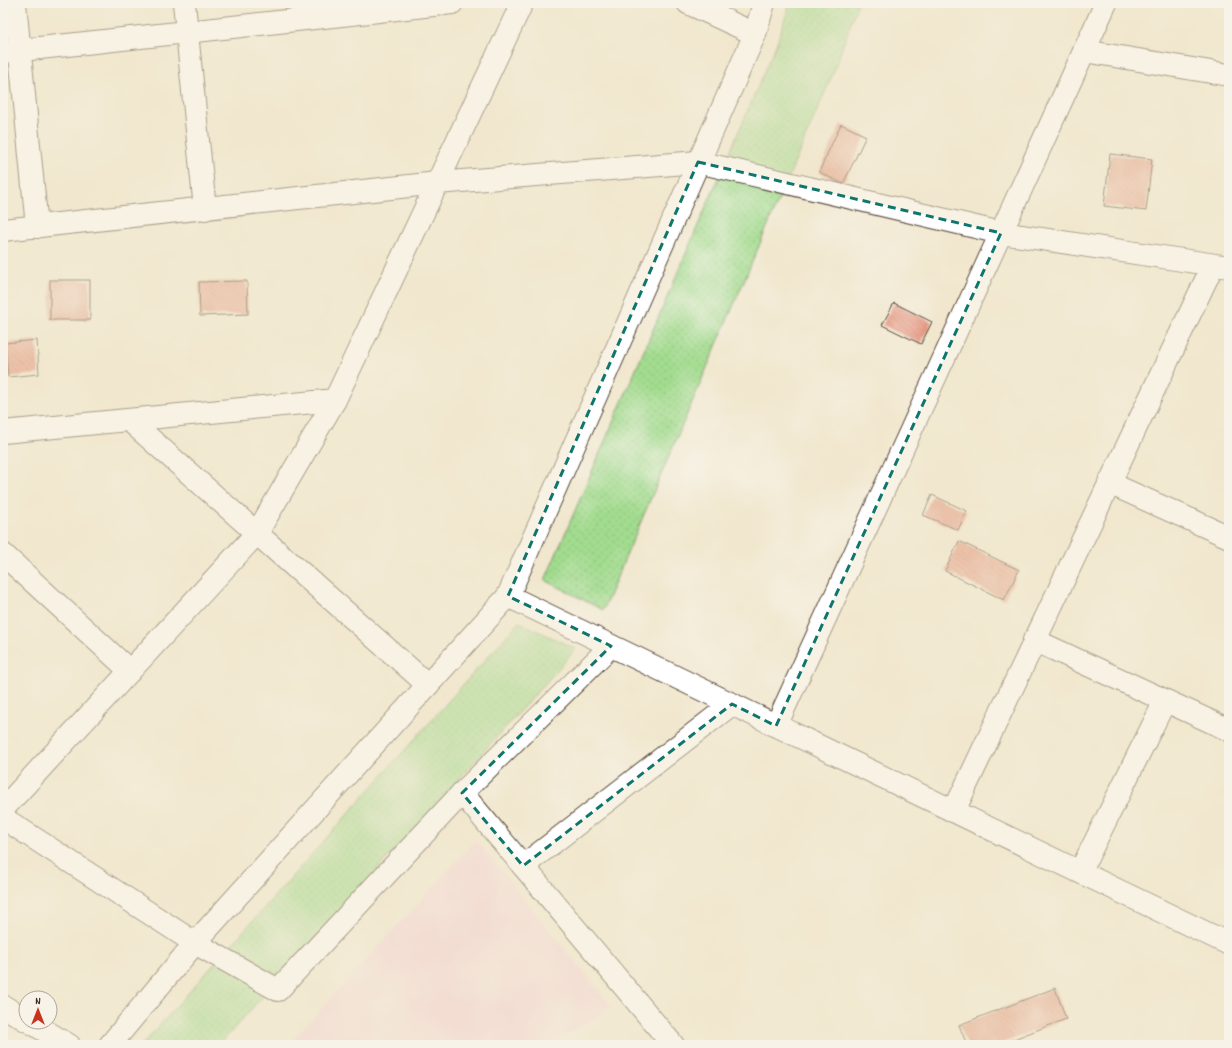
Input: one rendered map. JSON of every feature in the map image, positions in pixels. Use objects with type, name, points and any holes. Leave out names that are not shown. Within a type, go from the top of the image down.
[{"type":"street","points":[[15,3],[11,51],[37,227]]},
{"type":"street","points":[[184,3],[205,209]]},
{"type":"street","points":[[11,51],[452,3]]},
{"type":"street","points":[[3,809],[257,533],[335,400],[522,3]]},
{"type":"street","points":[[688,3],[755,34]]},
{"type":"street","points":[[110,1045],[195,943],[508,596],[755,34],[764,3]]},
{"type":"street","points":[[776,726],[1106,3]]},
{"type":"street","points":[[1084,51],[1229,75]]},
{"type":"street","points":[[3,230],[437,183],[698,162],[1001,233],[1221,266],[1109,483],[954,811]]},
{"type":"street","points":[[3,432],[335,400]]},
{"type":"street","points":[[129,420],[428,685]]},
{"type":"street","points":[[1109,483],[1229,537]]},
{"type":"street","points":[[3,554],[130,671]]},
{"type":"street","points":[[508,596],[1229,944]]},
{"type":"street","points":[[1034,640],[1229,730]]},
{"type":"street","points":[[3,818],[195,943],[278,990],[462,793],[611,646]]},
{"type":"street","points":[[1080,872],[1165,700]]},
{"type":"street","points":[[523,866],[732,704]]},
{"type":"street","points":[[462,793],[673,1045]]},
{"type":"street","points":[[3,1006],[18,1015]]},
{"type":"street","points":[[44,1030],[69,1045]]},
{"type":"highlighted area","points":[[698,162],[1001,233],[776,726],[732,704],[523,866],[462,793],[611,646],[508,596]]},
{"type":"shaded area","points":[[476,840],[613,1008],[549,1045],[288,1045]]},
{"type":"green space","points":[[790,3],[858,3],[834,71],[603,610],[545,580],[776,45]]},
{"type":"green space","points":[[519,622],[576,649],[219,1045],[142,1045]]},
{"type":"building","points":[[841,124],[866,136],[843,184],[819,172]]},
{"type":"building","points":[[1110,154],[1152,159],[1146,211],[1104,206]]},
{"type":"building","points":[[50,280],[90,280],[90,320],[50,320]]},
{"type":"building","points":[[247,281],[248,314],[200,316],[199,282]]},
{"type":"building","points":[[894,303],[932,322],[921,344],[882,325]]},
{"type":"building","points":[[37,340],[39,374],[8,377],[5,343]]},
{"type":"building","points":[[932,495],[967,511],[958,530],[923,515]]},
{"type":"building","points":[[959,541],[1019,570],[1004,600],[945,571]]},
{"type":"building","points":[[1055,988],[1066,1019],[998,1045],[967,1045],[959,1025]]}]
